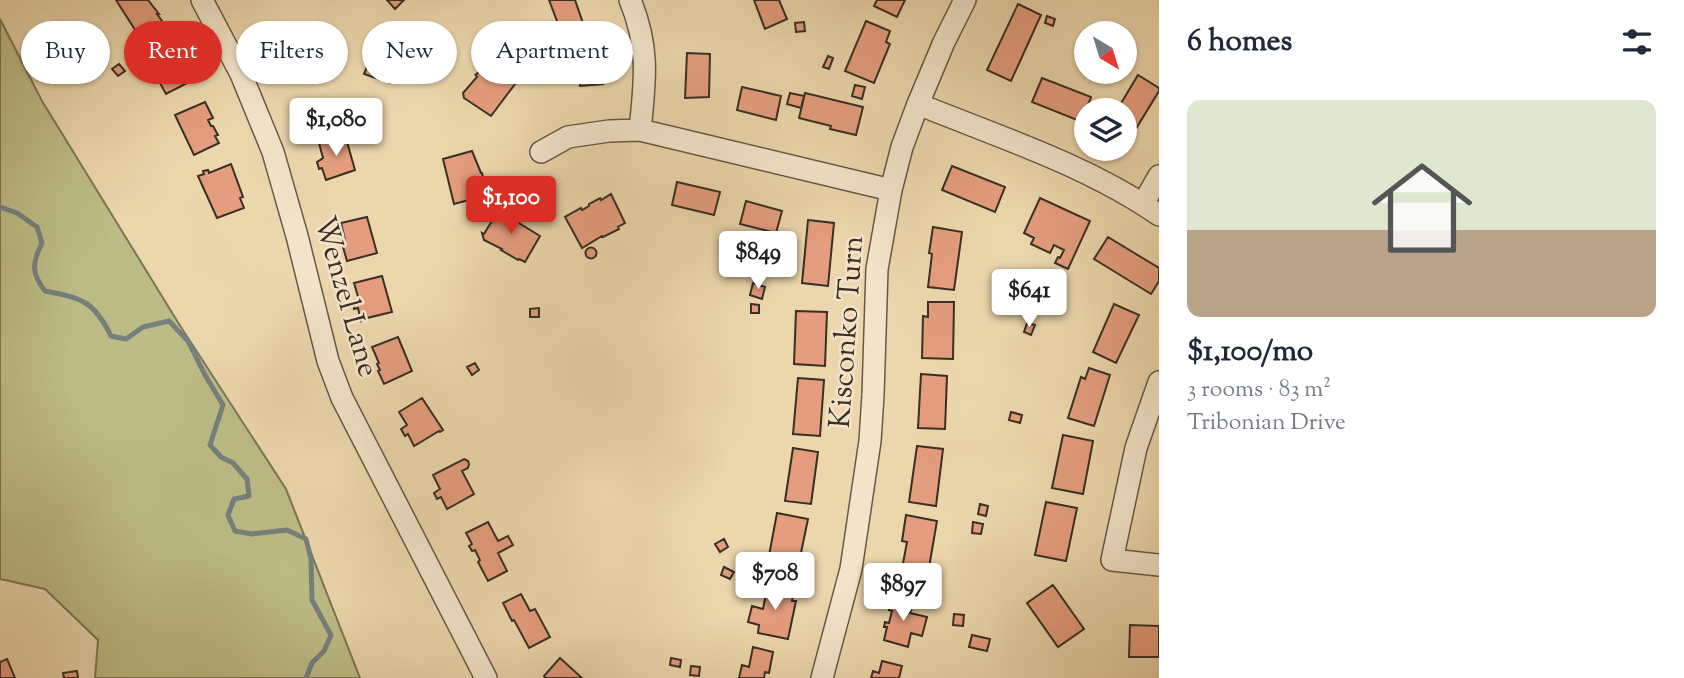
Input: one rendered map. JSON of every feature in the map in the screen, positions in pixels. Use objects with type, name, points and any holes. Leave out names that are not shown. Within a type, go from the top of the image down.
[{"type":"street","name":"Wenzel Lane","points":[[202,0],[241,74],[273,152],[328,361],[342,398],[486,678]]},
{"type":"street","points":[[630,0],[644,44],[646,73],[640,130]]},
{"type":"street","name":"Kisconko Turn","points":[[822,678],[850,569],[870,441],[877,269],[891,190],[902,147],[918,104],[965,0]]},
{"type":"street","points":[[918,104],[1065,163],[1151,209],[1159,176]]},
{"type":"street","points":[[541,152],[568,137],[640,130],[891,190]]},
{"type":"street","points":[[1159,382],[1136,448],[1112,560],[1159,565]]},
{"type":"shaded area","points":[[0,19],[21,60],[21,84],[33,84],[179,324],[286,489],[360,678],[95,678],[98,640],[45,589],[0,579]]},
{"type":"building","points":[[116,0],[148,0],[162,21],[129,21]]},
{"type":"building","points":[[387,0],[404,0],[395,9]]},
{"type":"building","points":[[549,0],[575,0],[582,21],[557,21]]},
{"type":"building","points":[[754,0],[779,0],[787,19],[765,29]]},
{"type":"building","points":[[877,0],[905,0],[897,17],[874,6]]},
{"type":"building","points":[[1018,4],[1041,15],[1011,81],[987,70]]},
{"type":"building","points":[[1047,16],[1055,19],[1053,26],[1045,23]]},
{"type":"building","points":[[866,21],[890,31],[886,42],[890,44],[874,83],[845,71]]},
{"type":"building","points":[[804,22],[805,31],[796,32],[795,23]]},
{"type":"building","points":[[687,53],[710,54],[709,97],[685,98]]},
{"type":"building","points":[[828,56],[833,58],[829,69],[823,67]]},
{"type":"building","points":[[119,64],[124,72],[118,76],[112,69]]},
{"type":"building","points":[[1138,75],[1159,88],[1137,127],[1137,98],[1124,98],[1133,84],[1138,84]]},
{"type":"building","points":[[1042,78],[1091,97],[1074,98],[1074,119],[1032,102]]},
{"type":"building","points":[[160,84],[185,84],[166,94]]},
{"type":"building","points":[[471,84],[515,84],[491,116],[464,98],[463,93]]},
{"type":"building","points":[[855,85],[865,87],[862,99],[852,96]]},
{"type":"building","points":[[742,87],[781,96],[776,120],[737,110]]},
{"type":"building","points":[[790,93],[804,96],[801,108],[787,104]]},
{"type":"building","points":[[805,93],[863,107],[856,135],[799,118]]},
{"type":"building","points":[[205,102],[213,118],[208,120],[218,135],[215,136],[219,143],[194,155],[175,115]]},
{"type":"building","points":[[345,135],[355,170],[326,180],[317,162],[323,158],[319,143]]},
{"type":"building","points":[[472,151],[482,173],[487,195],[454,204],[443,159]]},
{"type":"building","points":[[231,164],[243,197],[240,198],[244,208],[217,218],[198,176],[204,174],[203,171],[208,170],[209,173]]},
{"type":"building","points":[[952,166],[1005,187],[995,212],[942,190]]},
{"type":"building","points":[[677,182],[720,192],[714,215],[672,205]]},
{"type":"building","points":[[611,194],[625,223],[618,227],[619,229],[582,248],[565,217]]},
{"type":"building","points":[[1040,198],[1090,221],[1068,269],[1055,263],[1064,250],[1054,245],[1050,253],[1031,244],[1034,238],[1024,233]]},
{"type":"building","points":[[746,201],[782,211],[776,233],[740,224]]},
{"type":"building","points":[[500,208],[540,236],[525,262],[484,240],[482,233],[484,234]]},
{"type":"building","points":[[367,217],[377,253],[347,261],[341,223]]},
{"type":"building","points":[[808,220],[834,223],[828,286],[802,283]]},
{"type":"building","points":[[933,227],[962,232],[954,290],[928,287]]},
{"type":"building","points":[[1108,237],[1159,268],[1159,281],[1151,294],[1094,259]]},
{"type":"building","points":[[591,247],[597,253],[591,259],[585,253]]},
{"type":"building","points":[[382,276],[392,312],[361,321],[358,308],[354,309],[353,302],[359,300],[354,283]]},
{"type":"building","points":[[753,283],[765,287],[762,299],[750,295]]},
{"type":"building","points":[[997,285],[1007,285],[1007,292],[997,292]]},
{"type":"building","points":[[928,302],[954,302],[953,359],[922,358],[923,316],[928,317]]},
{"type":"building","points":[[751,304],[759,305],[759,313],[751,313]]},
{"type":"building","points":[[1114,304],[1139,315],[1116,363],[1093,352]]},
{"type":"building","points":[[539,308],[539,317],[530,317],[530,309]]},
{"type":"building","points":[[796,311],[827,312],[825,366],[794,364]]},
{"type":"building","points":[[1027,323],[1035,325],[1031,335],[1024,332]]},
{"type":"building","points":[[398,337],[412,371],[384,384],[372,347]]},
{"type":"building","points":[[475,363],[479,370],[472,375],[467,367]]},
{"type":"building","points":[[1089,368],[1110,375],[1094,426],[1068,418],[1081,377],[1085,379]]},
{"type":"building","points":[[921,374],[947,376],[945,429],[918,428]]},
{"type":"building","points":[[798,378],[824,380],[820,436],[793,434]]},
{"type":"building","points":[[422,398],[443,430],[414,446],[408,434],[405,436],[401,429],[407,425],[399,412]]},
{"type":"building","points":[[1011,412],[1022,415],[1020,423],[1009,420]]},
{"type":"building","points":[[1063,435],[1093,441],[1083,494],[1052,488]]},
{"type":"building","points":[[917,446],[943,449],[936,506],[909,502]]},
{"type":"building","points":[[793,448],[818,452],[811,504],[785,501]]},
{"type":"building","points":[[464,459],[469,464],[468,468],[462,471],[474,494],[447,509],[441,497],[437,499],[434,493],[440,489],[433,475]]},
{"type":"building","points":[[1046,502],[1077,508],[1066,561],[1035,555]]},
{"type":"building","points":[[980,504],[988,506],[986,516],[978,514]]},
{"type":"building","points":[[777,513],[808,519],[797,572],[767,566]]},
{"type":"building","points":[[906,515],[937,521],[927,579],[901,574],[907,542],[902,541]]},
{"type":"building","points":[[488,522],[498,541],[508,536],[513,545],[498,553],[507,571],[488,581],[475,550],[472,551],[469,546],[472,544],[466,533]]},
{"type":"building","points":[[973,522],[983,524],[981,534],[972,533]]},
{"type":"building","points":[[724,539],[728,547],[720,552],[715,544]]},
{"type":"building","points":[[724,567],[734,572],[730,579],[721,575]]},
{"type":"building","points":[[771,583],[795,588],[792,601],[796,601],[788,639],[758,633],[759,625],[748,622],[752,606],[763,609]]},
{"type":"building","points":[[1053,585],[1084,629],[1058,647],[1027,603]]},
{"type":"building","points":[[521,594],[530,611],[535,609],[550,637],[529,648],[503,603]]},
{"type":"building","points":[[893,598],[913,603],[910,613],[927,617],[922,636],[911,633],[908,647],[884,640],[887,627],[884,627],[885,622],[889,623]]},
{"type":"building","points":[[954,614],[964,615],[963,626],[953,625]]},
{"type":"building","points":[[1130,625],[1159,626],[1159,657],[1129,657]]},
{"type":"building","points":[[972,635],[990,639],[987,651],[969,647]]},
{"type":"building","points":[[753,647],[773,652],[769,673],[765,672],[764,678],[739,678],[742,665],[749,667]]},
{"type":"building","points":[[560,658],[582,678],[546,678],[544,676]]},
{"type":"building","points":[[671,658],[681,660],[680,667],[670,665]]},
{"type":"building","points":[[7,659],[15,678],[0,678],[0,662]]},
{"type":"building","points":[[882,661],[902,666],[899,678],[871,678],[873,671],[879,673]]},
{"type":"building","points":[[691,666],[700,667],[699,676],[690,675]]},
{"type":"building","points":[[77,671],[78,678],[64,678],[63,673]]},
{"type":"waterway","points":[[0,207],[17,213],[37,227],[42,243],[34,268],[45,291],[86,303],[99,315],[111,336],[126,339],[143,327],[169,321],[188,341],[223,405],[210,445],[221,457],[233,463],[247,479],[249,496],[234,499],[228,515],[235,531],[252,534],[287,530],[306,539],[311,559],[312,600],[331,635],[324,651],[312,663],[306,678]]}]
